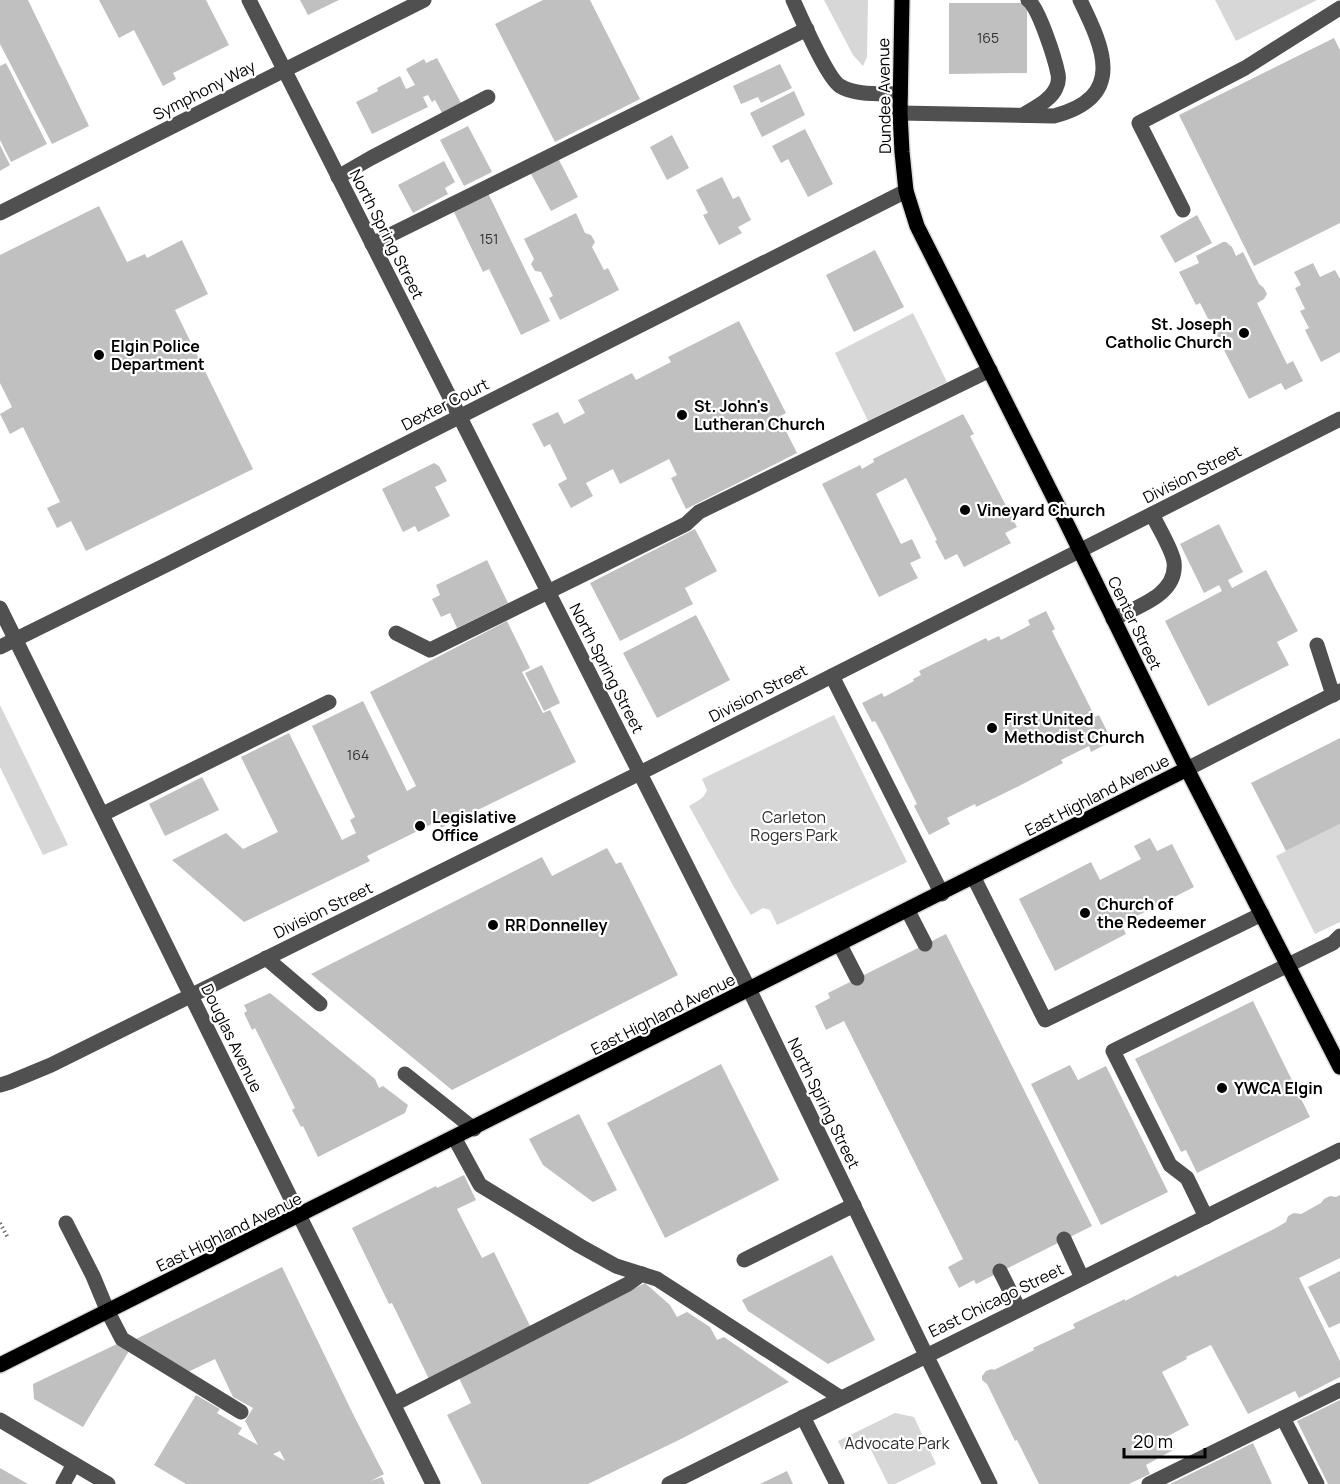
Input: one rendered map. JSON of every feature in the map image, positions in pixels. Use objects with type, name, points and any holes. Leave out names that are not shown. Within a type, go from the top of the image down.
[{"type":"main road","name":"Dundee Avenue","points":[[902,0],[900,113],[906,190]]},
{"type":"main road","name":"Center Street","points":[[906,190],[917,226],[1188,769],[1340,1067]]},
{"type":"main road","name":"East Highland Avenue","points":[[0,1365],[300,1217],[1188,769]]},
{"type":"street","name":"North Spring Street","points":[[249,0],[750,991],[990,1484]]},
{"type":"street","name":"Symphony Way","points":[[0,213],[424,0]]},
{"type":"street","points":[[793,0],[826,67],[839,85],[863,92],[900,94]]},
{"type":"street","points":[[1023,115],[1056,91],[1059,77],[1038,15],[1028,0]]},
{"type":"street","points":[[900,113],[1054,116],[1069,112],[1091,96],[1100,86],[1103,74],[1100,45],[1080,0]]},
{"type":"street","points":[[1183,210],[1139,123],[1245,68],[1340,8]]},
{"type":"street","points":[[372,244],[807,29]]},
{"type":"street","points":[[338,177],[488,97]]},
{"type":"street","name":"Dexter Court","points":[[0,647],[906,190]]},
{"type":"street","points":[[396,633],[430,650],[686,524],[699,512],[990,370]]},
{"type":"street","name":"Division Street","points":[[0,1084],[51,1065],[640,773],[1340,419]]},
{"type":"street","points":[[1113,619],[1158,596],[1171,580],[1173,558],[1152,514]]},
{"type":"street","name":"Douglas Avenue","points":[[0,608],[433,1484]]},
{"type":"street","points":[[1317,645],[1336,693]]},
{"type":"street","points":[[832,676],[942,894]]},
{"type":"street","name":"East Highland Avenue","points":[[1188,769],[1336,693]]},
{"type":"street","points":[[103,814],[329,702]]},
{"type":"street","points":[[974,878],[1045,1020],[1262,914]]},
{"type":"street","points":[[908,911],[925,944]]},
{"type":"street","points":[[1206,1217],[1187,1178],[1170,1165],[1113,1051],[1333,943],[1340,936]]},
{"type":"street","points":[[840,945],[856,978]]},
{"type":"street","points":[[266,958],[320,1004]]},
{"type":"street","points":[[405,1074],[474,1129]]},
{"type":"street","points":[[455,1139],[480,1185],[616,1266],[657,1279],[841,1398]]},
{"type":"street","name":"East Chicago Street","points":[[669,1484],[1340,1150]]},
{"type":"street","points":[[744,1260],[854,1205]]},
{"type":"street","points":[[66,1223],[122,1339],[241,1413]]},
{"type":"street","points":[[1064,1239],[1082,1278]]},
{"type":"street","points":[[1000,1271],[1019,1309]]},
{"type":"street","points":[[394,1404],[628,1284],[642,1274]]},
{"type":"street","points":[[1149,1484],[1340,1390]]},
{"type":"street","points":[[803,1417],[837,1484]]},
{"type":"street","points":[[1283,1418],[1317,1484]]},
{"type":"street","points":[[0,1420],[108,1484]]},
{"type":"street","points":[[63,1484],[75,1464]]},
{"type":"path","points":[[0,1223],[8,1238]]},
{"type":"green space","points":[[824,0],[868,0],[867,57],[863,66],[853,55]]},
{"type":"green space","points":[[1215,0],[1317,0],[1236,41]]},
{"type":"green space","points":[[913,313],[947,382],[868,421],[835,353]]},
{"type":"green space","points":[[0,705],[68,845],[43,855],[0,767]]},
{"type":"green space","name":"Carleton Rogers Park","points":[[834,715],[907,862],[777,925],[770,910],[763,908],[751,915],[689,806],[700,800],[706,793],[702,779]]},
{"type":"green space","points":[[1340,824],[1340,922],[1315,934],[1276,856]]},
{"type":"green space","name":"Advocate Park","points":[[895,1413],[914,1417],[936,1464],[895,1484],[888,1484],[866,1440],[843,1451],[838,1441]]},
{"type":"building","points":[[0,0],[28,0],[89,126],[52,144],[0,44]]},
{"type":"building","points":[[99,0],[206,0],[229,45],[173,73],[176,79],[163,86],[134,30],[119,38]]},
{"type":"building","points":[[300,0],[339,0],[308,15]]},
{"type":"building","points":[[543,0],[590,0],[640,99],[555,142],[495,24]]},
{"type":"building","points":[[949,3],[1027,3],[1027,73],[949,74]]},
{"type":"building","points":[[1334,38],[1340,50],[1340,223],[1254,266],[1179,115]]},
{"type":"building","points":[[437,58],[461,103],[442,113],[435,100],[432,102],[428,95],[423,97],[428,107],[372,134],[356,102],[400,76],[406,89],[415,85],[406,69],[424,59],[426,63]]},
{"type":"building","points":[[6,63],[47,144],[11,162],[0,140],[0,66]]},
{"type":"building","points":[[780,64],[792,88],[761,103],[758,97],[741,104],[733,86]]},
{"type":"building","points":[[794,91],[805,115],[762,137],[750,113]]},
{"type":"building","points":[[468,126],[492,172],[464,186],[440,140]]},
{"type":"building","points":[[805,129],[833,184],[808,197],[788,159],[781,163],[772,146]]},
{"type":"building","points":[[672,135],[689,168],[667,180],[650,147]]},
{"type":"building","points":[[0,145],[10,165],[0,171]]},
{"type":"building","points":[[558,158],[578,197],[551,211],[530,172]]},
{"type":"building","points":[[444,161],[455,182],[445,188],[448,194],[413,213],[398,185]]},
{"type":"building","points":[[722,177],[733,199],[739,196],[751,220],[738,227],[742,233],[719,245],[703,215],[708,213],[696,190]]},
{"type":"building","points":[[488,193],[550,321],[521,335],[489,269],[483,272],[453,210]]},
{"type":"building","name":"Elgin Police Department","points":[[99,206],[127,262],[145,254],[147,258],[182,240],[208,294],[175,310],[253,469],[86,551],[71,521],[57,528],[47,508],[60,502],[23,427],[10,434],[0,414],[12,407],[0,383],[0,255]]},
{"type":"building","points":[[576,213],[585,233],[591,235],[595,242],[592,247],[604,270],[608,268],[619,290],[560,320],[549,298],[553,296],[541,272],[535,271],[531,264],[534,259],[524,239]]},
{"type":"building","points":[[1197,215],[1212,243],[1175,263],[1160,236]]},
{"type":"building","name":"St. Joseph Catholic Church","points":[[1223,242],[1232,247],[1236,256],[1243,252],[1259,284],[1267,294],[1257,303],[1287,364],[1293,361],[1303,381],[1285,390],[1281,383],[1249,399],[1200,303],[1196,305],[1179,272],[1199,263],[1196,256]]},
{"type":"building","points":[[875,250],[904,307],[854,332],[826,275]]},
{"type":"building","points":[[1313,263],[1320,277],[1335,270],[1340,279],[1340,352],[1321,362],[1305,330],[1309,328],[1300,311],[1305,309],[1295,288],[1301,285],[1294,272]]},
{"type":"building","name":"St. John's Lutheran Church","points":[[739,321],[786,413],[779,417],[797,453],[686,509],[671,478],[677,475],[669,459],[620,484],[613,469],[586,483],[593,496],[571,508],[558,484],[567,479],[550,444],[544,447],[532,424],[558,412],[564,424],[585,413],[578,400],[632,373],[636,380],[671,362],[668,357]]},
{"type":"building","name":"Vineyard Church","points":[[963,414],[974,434],[970,436],[1017,527],[1005,533],[1011,543],[964,567],[957,554],[945,560],[906,478],[876,494],[901,544],[912,539],[921,558],[910,563],[918,578],[879,597],[822,484],[860,465],[862,469],[874,462],[873,459]]},
{"type":"building","points":[[434,463],[439,466],[447,481],[435,487],[450,516],[418,532],[415,526],[403,532],[382,489]]},
{"type":"building","points":[[1219,524],[1243,572],[1228,580],[1232,588],[1266,570],[1298,631],[1277,642],[1289,665],[1208,706],[1165,621],[1222,591],[1219,585],[1204,593],[1180,544]]},
{"type":"building","points":[[695,529],[717,571],[685,588],[693,604],[620,641],[590,583]]},
{"type":"building","points":[[487,560],[508,603],[457,628],[450,613],[441,617],[432,599],[440,595],[436,585]]},
{"type":"building","name":"First United Methodist Church","points":[[1046,611],[1055,629],[1052,631],[1095,717],[1099,715],[1112,741],[1091,752],[1089,746],[1061,760],[1063,763],[1019,786],[947,818],[950,824],[929,835],[914,806],[917,804],[882,734],[875,721],[872,722],[862,703],[882,693],[884,697],[914,681],[913,679],[921,675],[919,671],[986,638],[988,641],[999,636],[1001,640],[1030,625],[1028,620]]},
{"type":"building","points":[[696,615],[730,680],[657,718],[623,653]]},
{"type":"building","points":[[507,621],[530,668],[522,672],[543,713],[550,710],[576,762],[441,828],[438,821],[367,856],[370,861],[244,922],[172,860],[226,833],[243,849],[278,832],[241,757],[289,733],[342,840],[356,833],[350,820],[355,817],[312,726],[363,701],[407,791],[416,786],[370,692]]},
{"type":"building","points":[[542,665],[560,703],[544,711],[525,673]]},
{"type":"building","points":[[1340,738],[1340,824],[1286,851],[1251,783]]},
{"type":"building","points":[[202,777],[219,810],[165,836],[149,804]]},
{"type":"building","name":"Church of the Redeemer","points":[[1150,838],[1157,851],[1172,844],[1194,887],[1121,924],[1126,934],[1055,971],[1019,899],[1091,862],[1100,880],[1141,859],[1134,846]]},
{"type":"building","name":"RR Donnelley","points":[[607,848],[616,864],[621,862],[678,975],[452,1090],[311,974],[542,857],[552,876]]},
{"type":"building","points":[[946,934],[1092,1226],[976,1284],[974,1280],[959,1288],[948,1267],[963,1259],[844,1021],[826,1030],[815,1006],[830,998],[828,993]]},
{"type":"building","points":[[270,993],[375,1079],[379,1088],[383,1086],[408,1105],[405,1113],[318,1157],[303,1126],[301,1127],[292,1110],[295,1108],[255,1028],[252,1030],[244,1013],[247,1011],[244,1005]]},
{"type":"building","name":"YWCA Elgin","points":[[1253,1001],[1310,1117],[1197,1173],[1186,1150],[1181,1152],[1135,1059]]},
{"type":"building","points":[[721,1064],[779,1180],[665,1238],[607,1123]]},
{"type":"building","points":[[1070,1065],[1078,1080],[1106,1066],[1168,1192],[1101,1225],[1031,1084]]},
{"type":"building","points":[[579,1114],[617,1190],[593,1202],[543,1165],[529,1139]]},
{"type":"building","points":[[464,1175],[476,1200],[457,1209],[482,1258],[494,1252],[531,1328],[429,1379],[352,1228],[436,1186],[437,1188]]},
{"type":"building","points":[[1340,1195],[1340,1258],[1299,1278],[1340,1361],[1340,1377],[1299,1398],[1295,1391],[1248,1414],[1211,1345],[1162,1372],[1189,1425],[1168,1436],[1175,1449],[1146,1465],[1150,1474],[1129,1484],[1039,1484],[987,1384],[982,1380],[986,1371],[994,1370],[1075,1328],[1073,1324],[1176,1275],[1177,1277],[1274,1229],[1286,1222],[1288,1216],[1294,1213],[1301,1214],[1330,1196]]},
{"type":"building","points":[[832,1255],[875,1340],[828,1364],[748,1311],[742,1300]]},
{"type":"building","points":[[282,1267],[384,1474],[371,1481],[382,1477],[385,1484],[186,1484],[154,1465],[196,1395],[220,1409],[217,1413],[242,1428],[238,1434],[258,1445],[245,1421],[253,1408],[233,1397],[215,1359],[188,1372],[134,1340]],"holes":[[[280,1451],[285,1461],[273,1454]]]},
{"type":"building","points":[[1340,1271],[1340,1323],[1329,1328],[1308,1287]]},
{"type":"building","points":[[645,1283],[670,1305],[677,1317],[687,1312],[710,1327],[717,1340],[724,1337],[789,1382],[683,1438],[588,1484],[482,1484],[447,1415],[471,1403],[459,1378]]},
{"type":"building","points":[[117,1344],[129,1351],[83,1427],[34,1399],[33,1384]]},
{"type":"building","points":[[1340,1400],[1340,1484],[1328,1484],[1297,1421]]},
{"type":"building","points":[[1253,1443],[1272,1484],[1170,1484]]},
{"type":"building","points":[[0,1468],[28,1484],[0,1484]]},
{"type":"building","points":[[787,1471],[793,1484],[760,1484]]},
{"type":"place","name":"St. Joseph Catholic Church","points":[[1244,333]]},
{"type":"place","name":"Elgin Police Department","points":[[99,355]]},
{"type":"place","name":"St. John's Lutheran Church","points":[[682,415]]},
{"type":"place","name":"Vineyard Church","points":[[965,510]]},
{"type":"place","name":"First United Methodist Church","points":[[992,728]]},
{"type":"place","name":"Legislative Office","points":[[420,826]]},
{"type":"place","name":"Church of the Redeemer","points":[[1085,913]]},
{"type":"place","name":"RR Donnelley","points":[[493,925]]},
{"type":"place","name":"YWCA Elgin","points":[[1222,1088]]}]
